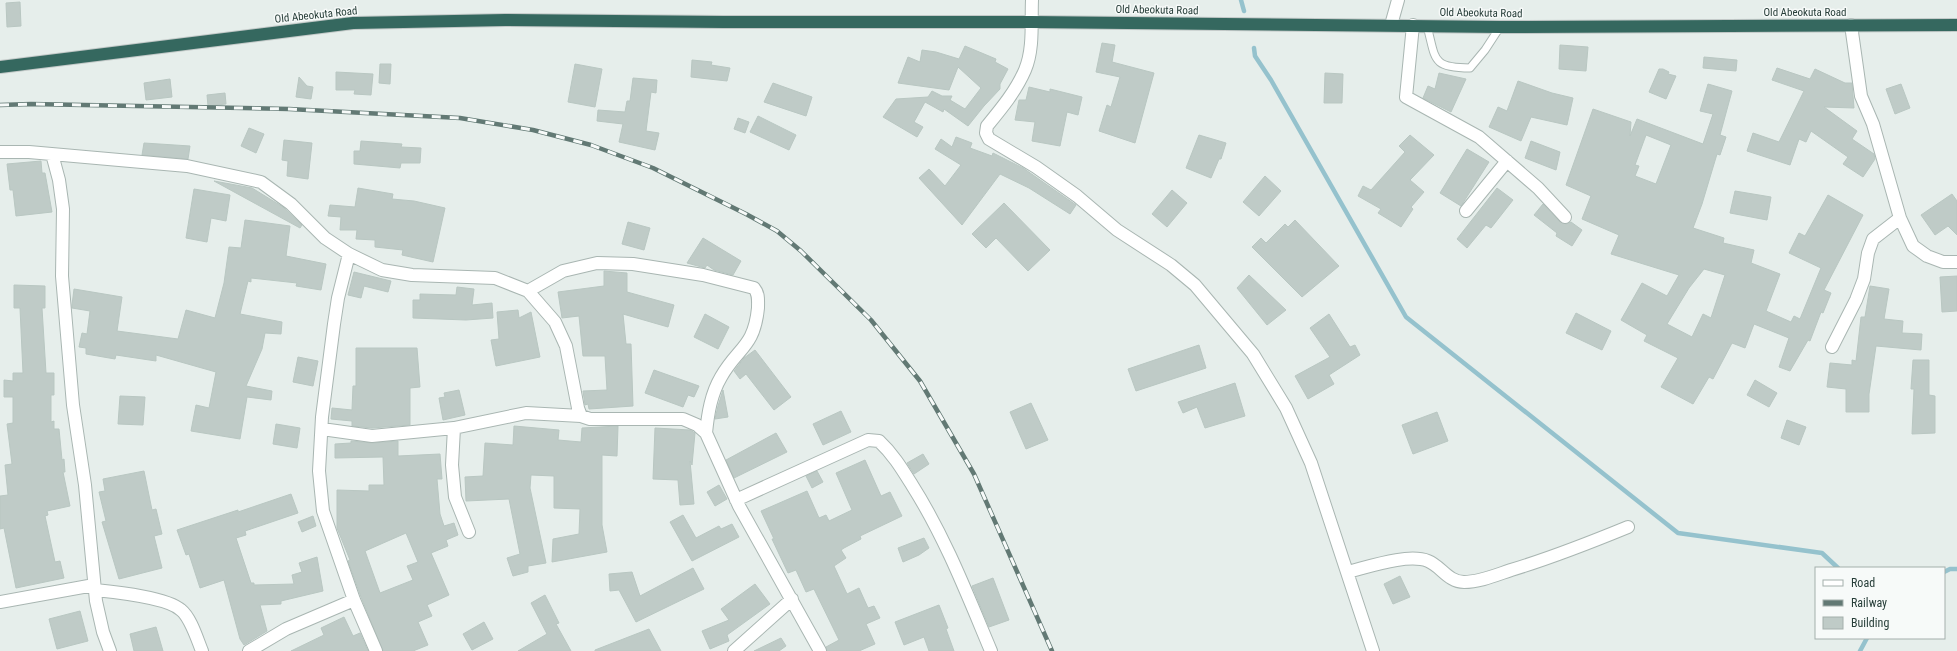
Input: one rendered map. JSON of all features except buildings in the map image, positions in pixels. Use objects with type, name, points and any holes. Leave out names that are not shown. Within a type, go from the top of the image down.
[{"type":"highway","name":"Old Abeokuta Road","points":[[0,67],[353,23],[505,20],[1031,22],[1500,27],[1957,25]]},
{"type":"street","points":[[1032,0],[1029,57],[1018,84],[987,126],[986,132],[989,139],[1066,188],[1117,230],[1171,265],[1195,285],[1253,354],[1286,408],[1311,463],[1373,651]]},
{"type":"street","points":[[1391,25],[1398,0]]},
{"type":"street","points":[[1413,25],[1406,96],[1479,137],[1538,188],[1565,217]]},
{"type":"street","points":[[1851,25],[1861,96],[1875,131],[1900,218],[1913,246],[1926,256],[1943,262],[1957,262]]},
{"type":"street","points":[[0,152],[52,154],[186,166],[261,182],[291,204],[325,238],[349,254],[382,270],[412,275],[495,278],[528,291],[555,322],[566,346],[578,408],[581,416]]},
{"type":"street","points":[[52,154],[59,180],[63,209],[62,276],[73,405],[85,484],[94,588],[103,632],[110,651]]},
{"type":"street","points":[[1466,210],[1507,161]]},
{"type":"street","points":[[1832,346],[1856,300],[1864,279],[1868,253],[1873,238],[1900,218]]},
{"type":"street","points":[[349,254],[338,298],[334,324],[322,429],[319,471],[323,511],[354,600],[376,651]]},
{"type":"street","points":[[528,291],[563,271],[597,263],[633,264],[703,275],[754,288],[758,293],[754,331],[746,346],[724,373],[715,390],[709,409],[706,433]]},
{"type":"street","points":[[322,429],[372,436],[454,428],[526,412],[581,416],[590,419],[683,419],[697,425],[706,433],[736,500],[820,651]]},
{"type":"street","points":[[454,428],[452,465],[455,497],[469,532]]},
{"type":"street","points":[[736,500],[868,440],[879,441],[889,451],[922,500],[956,565],[991,651]]},
{"type":"street","points":[[1347,572],[1395,561],[1415,559],[1432,563],[1448,577],[1462,582],[1475,582],[1552,557],[1628,527]]},
{"type":"street","points":[[0,602],[94,588],[171,604],[182,610],[193,629],[202,651]]},
{"type":"street","points":[[734,651],[792,599]]},
{"type":"street","points":[[249,651],[286,628],[354,600]]},
{"type":"lane","points":[[1427,26],[1437,61],[1444,66],[1457,68],[1470,68],[1485,50],[1500,27]]},
{"type":"waterway","points":[[1241,0],[1244,11]]},
{"type":"waterway","points":[[1254,48],[1255,56],[1271,80],[1406,317],[1678,533],[1822,553],[1837,567]]},
{"type":"waterway","points":[[1945,572],[1950,569],[1957,569]]},
{"type":"waterway","points":[[1860,651],[1866,639]]},
{"type":"railway","points":[[0,105],[31,104],[289,109],[460,118],[533,130],[591,145],[653,168],[746,214],[777,231],[801,251],[871,320],[920,381],[974,474],[1052,651]]}]
